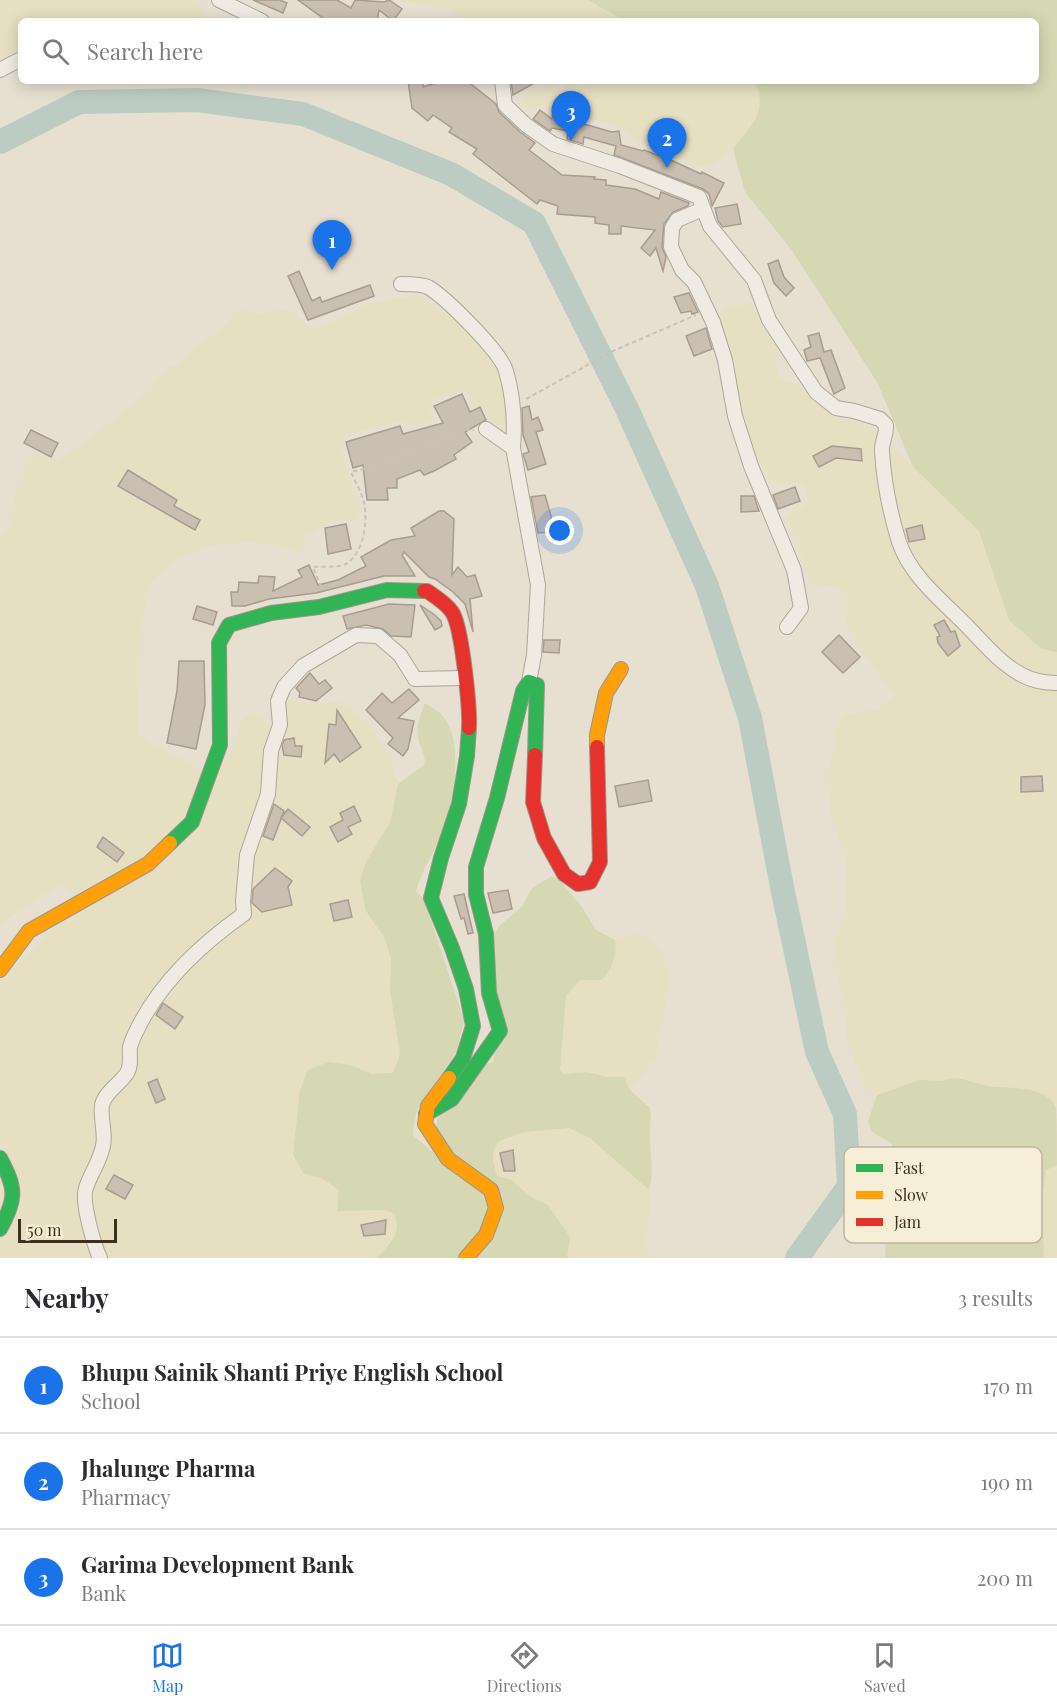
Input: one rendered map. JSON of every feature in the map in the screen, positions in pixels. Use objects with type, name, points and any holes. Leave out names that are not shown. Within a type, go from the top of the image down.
[{"type":"main road","points":[[0,970],[29,931],[148,864],[192,822],[220,745],[219,643],[229,625],[272,613],[328,605],[387,591],[427,591],[454,614],[460,641],[469,719],[466,771],[431,898],[466,989],[473,1026],[464,1058],[428,1107],[425,1124],[448,1159],[491,1190],[496,1208],[486,1235],[466,1258]]},
{"type":"main road","points":[[426,1114],[452,1099],[500,1031],[489,993],[486,934],[476,894],[476,867],[523,691],[529,682],[537,685],[533,802],[544,838],[564,874],[578,884],[590,882],[600,862],[597,735],[606,693],[621,669]]},
{"type":"main road","points":[[0,1158],[12,1181],[11,1209],[0,1229]]},
{"type":"street","points":[[219,0],[256,18]]},
{"type":"street","points":[[0,70],[18,61]]},
{"type":"street","points":[[502,84],[505,105],[526,125],[553,144],[620,166],[699,197],[710,226],[754,280],[769,320],[816,393],[836,408],[880,419],[886,425],[887,433],[881,448],[890,505],[899,543],[909,563],[932,592],[998,660],[1023,676],[1057,684]]},
{"type":"street","points":[[703,208],[677,220],[672,228],[671,247],[682,270],[694,282],[713,322],[725,360],[735,416],[751,466],[794,570],[801,608],[787,627]]},
{"type":"street","points":[[401,284],[427,286],[470,324],[507,372],[514,432],[513,448],[538,585],[534,655],[529,682]]},
{"type":"street","points":[[486,429],[513,448]]},
{"type":"street","points":[[100,1258],[93,1242],[84,1190],[100,1162],[104,1142],[102,1103],[127,1073],[130,1065],[130,1046],[136,1032],[175,975],[210,939],[244,914],[247,855],[268,794],[271,751],[280,724],[278,701],[284,687],[303,666],[356,635],[378,636],[400,655],[415,679],[463,678]]},
{"type":"path","points":[[521,402],[613,351],[699,314]]},
{"type":"path","points":[[328,605],[313,567],[345,565],[356,555],[362,541],[365,520],[364,503],[351,472],[369,468],[465,430],[486,429]]},
{"type":"shaded area","points":[[0,0],[194,0],[205,18],[18,18],[18,56],[0,64]]},
{"type":"shaded area","points":[[403,0],[588,0],[620,18],[460,18],[451,9]]},
{"type":"shaded area","points":[[547,84],[563,90],[568,84],[756,84],[760,92],[759,115],[733,149],[709,167],[698,166],[637,142],[618,126],[586,119],[576,107],[550,104],[524,110],[521,101],[531,89],[541,90]]},
{"type":"shaded area","points":[[417,295],[462,324],[493,364],[503,383],[510,427],[491,422],[484,407],[470,405],[468,393],[462,391],[432,400],[430,410],[433,420],[429,423],[407,424],[402,421],[347,434],[340,442],[341,453],[360,511],[357,521],[335,520],[320,528],[306,536],[299,553],[279,545],[251,542],[212,545],[176,559],[151,582],[141,629],[138,735],[210,776],[217,777],[233,747],[244,717],[255,715],[272,728],[287,700],[316,704],[337,701],[347,705],[367,723],[390,758],[398,784],[390,823],[367,860],[366,911],[384,937],[391,958],[390,991],[400,1054],[394,1073],[371,1074],[351,1065],[303,1173],[323,1179],[339,1190],[337,1211],[385,1210],[394,1214],[398,1224],[396,1234],[377,1258],[0,1258],[0,1180],[15,1168],[0,1143],[0,982],[57,925],[77,899],[61,883],[0,924],[0,536],[10,526],[14,494],[33,453],[56,460],[81,446],[147,393],[168,367],[178,366],[191,350],[218,333],[240,307],[259,314],[281,310],[292,312],[308,327],[318,328],[371,303]]},
{"type":"shaded area","points":[[752,303],[764,330],[782,353],[775,359],[780,382],[795,383],[836,415],[873,429],[979,531],[1009,620],[1042,649],[1057,652],[1057,1109],[1047,1097],[1027,1089],[984,1085],[963,1078],[941,1081],[920,1080],[877,1095],[863,1081],[847,1042],[847,1021],[834,959],[834,937],[844,919],[846,908],[846,856],[831,817],[827,774],[833,754],[834,731],[839,722],[847,715],[879,709],[896,694],[885,683],[853,638],[845,618],[844,592],[835,586],[814,585],[810,580],[792,529],[786,521],[789,514],[808,503],[806,488],[798,482],[783,485],[772,481],[752,450],[737,392],[736,365],[718,326],[718,315],[725,308]]},
{"type":"shaded area","points":[[640,934],[650,939],[665,956],[671,978],[656,1057],[630,1090],[624,1077],[607,1077],[586,1072],[564,1074],[560,1070],[566,996],[580,980],[602,980],[606,977],[616,946],[615,940]]},
{"type":"shaded area","points":[[569,1128],[590,1138],[649,1190],[651,1196],[646,1239],[648,1258],[567,1258],[570,1237],[548,1205],[528,1195],[512,1180],[497,1176],[493,1161],[494,1150],[499,1141],[524,1132]]},
{"type":"shaded area","points":[[1057,1165],[1057,1258],[1044,1258],[1042,1202],[1046,1170]]},
{"type":"green space","points":[[588,0],[1057,0],[1057,652],[1042,649],[1009,620],[979,531],[913,467],[877,382],[791,249],[745,192],[733,149],[756,118],[759,110],[760,101],[755,84],[1039,84],[1039,18],[620,18]]},
{"type":"green space","points":[[425,703],[443,716],[449,727],[453,740],[455,771],[454,787],[444,828],[416,891],[424,899],[464,1020],[457,1051],[417,1110],[414,1136],[447,1164],[436,1129],[440,1102],[461,1070],[493,1062],[496,1046],[493,991],[494,934],[500,925],[522,907],[532,888],[552,876],[561,882],[582,907],[596,930],[615,940],[616,950],[613,961],[602,980],[580,980],[566,996],[560,1070],[564,1074],[586,1072],[607,1077],[624,1077],[630,1090],[650,1108],[652,1171],[649,1190],[590,1138],[569,1128],[524,1132],[499,1141],[494,1150],[493,1161],[497,1176],[512,1180],[528,1195],[548,1205],[570,1237],[567,1258],[377,1258],[396,1233],[394,1214],[385,1210],[337,1211],[339,1190],[323,1179],[303,1173],[293,1154],[300,1090],[308,1070],[328,1062],[351,1065],[371,1074],[393,1073],[400,1054],[390,991],[391,958],[384,937],[366,911],[360,880],[367,860],[390,823],[398,784],[424,765],[418,733],[419,720]]},
{"type":"green space","points":[[952,1078],[964,1079],[984,1085],[1024,1089],[1034,1091],[1051,1100],[1056,1108],[1057,1165],[1046,1170],[1042,1202],[1042,1147],[893,1147],[891,1143],[872,1132],[868,1121],[877,1095],[920,1080],[941,1081]]},
{"type":"green space","points":[[1042,1202],[1044,1258],[885,1258],[885,1243],[1042,1243]]},
{"type":"building","points":[[253,0],[280,0],[287,3],[283,13]]},
{"type":"building","points":[[298,0],[337,0],[351,8],[355,0],[384,2],[389,0],[402,9],[395,18],[389,18],[379,10],[378,18],[323,18]]},
{"type":"building","points":[[408,84],[423,84],[423,87],[432,84],[471,84],[496,104],[499,112],[535,143],[529,150],[562,175],[595,177],[594,179],[606,180],[606,185],[635,189],[659,199],[661,192],[689,203],[688,206],[673,212],[664,224],[662,247],[666,257],[663,271],[656,248],[650,256],[641,248],[655,230],[621,226],[621,234],[609,234],[609,225],[595,223],[595,217],[557,214],[558,206],[540,200],[537,204],[473,154],[477,149],[449,132],[452,128],[433,115],[428,121],[412,108]]},
{"type":"building","points":[[511,84],[533,84],[513,95]]},
{"type":"building","points":[[540,110],[552,119],[553,110],[571,112],[570,120],[612,132],[619,131],[621,145],[644,150],[724,183],[712,206],[709,194],[703,189],[614,155],[616,146],[584,137],[583,144],[567,139],[568,131],[552,128],[550,131],[533,119]]},
{"type":"building","points":[[737,204],[741,224],[723,227],[718,221],[715,208]]},
{"type":"building","points":[[778,260],[784,277],[794,288],[786,296],[774,283],[768,264]]},
{"type":"building","points":[[299,271],[312,301],[320,297],[322,302],[370,285],[374,296],[308,320],[288,276]]},
{"type":"building","points":[[689,293],[698,312],[681,313],[674,297]]},
{"type":"building","points":[[706,328],[712,349],[694,356],[686,336]]},
{"type":"building","points":[[819,333],[824,352],[831,350],[845,388],[834,394],[820,358],[807,361],[804,350],[811,347],[808,336]]},
{"type":"building","points":[[462,394],[470,412],[480,407],[486,420],[465,432],[472,442],[454,455],[456,459],[434,471],[424,475],[420,470],[397,479],[397,488],[387,488],[388,500],[367,500],[363,465],[353,468],[346,442],[400,426],[403,434],[443,423],[434,406]]},
{"type":"building","points":[[529,406],[532,420],[538,417],[543,430],[536,432],[546,464],[528,470],[523,454],[529,452],[523,435],[522,408]]},
{"type":"building","points":[[31,430],[58,443],[51,457],[24,443]]},
{"type":"building","points":[[832,446],[861,449],[862,461],[836,458],[819,467],[813,456]]},
{"type":"building","points":[[128,470],[177,500],[174,506],[200,520],[195,530],[118,486]]},
{"type":"building","points":[[795,487],[800,501],[778,509],[773,495]]},
{"type":"building","points":[[545,495],[553,532],[538,533],[531,497]]},
{"type":"building","points":[[741,496],[754,496],[759,511],[741,512]]},
{"type":"building","points":[[439,511],[444,511],[454,519],[452,575],[458,567],[467,577],[475,575],[482,596],[470,599],[473,632],[465,604],[453,592],[429,577],[404,552],[402,555],[415,576],[384,576],[316,593],[269,599],[245,606],[232,606],[231,592],[238,592],[239,582],[258,583],[259,576],[275,577],[273,591],[302,577],[298,570],[309,565],[318,585],[338,580],[366,566],[361,557],[391,540],[415,536],[411,528]]},
{"type":"building","points":[[346,524],[351,549],[328,554],[325,528]]},
{"type":"building","points":[[922,525],[925,539],[909,542],[906,529]]},
{"type":"building","points":[[389,604],[415,605],[411,637],[391,636],[383,629],[366,625],[347,629],[343,616]]},
{"type":"building","points":[[420,605],[435,615],[441,621],[442,626],[435,630]]},
{"type":"building","points":[[197,606],[217,612],[213,625],[193,619]]},
{"type":"building","points":[[944,620],[951,632],[955,631],[960,646],[948,656],[938,643],[937,637],[940,636],[934,625]]},
{"type":"building","points":[[839,635],[860,657],[843,673],[822,652]]},
{"type":"building","points":[[544,640],[560,640],[559,653],[543,652]]},
{"type":"building","points":[[179,661],[204,661],[205,705],[196,749],[167,743],[177,691]]},
{"type":"building","points":[[310,673],[319,684],[325,680],[332,688],[316,701],[299,697],[300,693],[296,688]]},
{"type":"building","points":[[409,689],[419,700],[398,718],[414,721],[408,749],[403,756],[388,744],[393,738],[366,710],[382,693],[392,703]]},
{"type":"building","points":[[337,710],[361,747],[340,762],[334,754],[325,763],[329,724],[336,725]]},
{"type":"building","points":[[294,738],[295,746],[302,746],[301,757],[284,755],[282,745],[284,740]]},
{"type":"building","points":[[1042,776],[1043,791],[1021,792],[1021,777]]},
{"type":"building","points":[[648,780],[652,801],[619,807],[615,786]]},
{"type":"building","points":[[274,804],[284,811],[273,840],[263,836]]},
{"type":"building","points":[[354,806],[361,821],[348,827],[352,834],[338,842],[330,827],[343,820],[340,813]]},
{"type":"building","points":[[288,809],[310,827],[302,836],[281,818]]},
{"type":"building","points":[[103,837],[124,853],[117,862],[97,847]]},
{"type":"building","points":[[275,868],[292,881],[288,887],[292,905],[262,912],[252,903],[253,889]]},
{"type":"building","points":[[508,890],[512,909],[493,913],[488,893]]},
{"type":"building","points":[[464,894],[473,933],[468,934],[454,896]]},
{"type":"building","points":[[348,900],[352,917],[334,921],[330,904]]},
{"type":"building","points":[[163,1003],[183,1017],[175,1029],[156,1015]]},
{"type":"building","points":[[157,1079],[165,1099],[156,1103],[148,1083]]},
{"type":"building","points":[[513,1150],[515,1171],[504,1171],[500,1153]]},
{"type":"building","points":[[114,1175],[133,1185],[125,1199],[106,1189]]},
{"type":"building","points":[[386,1220],[385,1234],[364,1236],[361,1225]]},
{"type":"waterway","points":[[0,142],[79,102],[197,100],[303,114],[451,174],[534,223],[627,409],[707,586],[750,718],[783,892],[817,1052],[845,1114],[847,1147]]},
{"type":"waterway","points":[[797,1258],[844,1193]]},
{"type":"traffic: fast","points":[[170,843],[192,822],[220,745],[219,643],[229,625],[271,613],[319,607],[387,590],[424,591]]},
{"type":"traffic: fast","points":[[426,1114],[452,1099],[500,1031],[489,993],[486,934],[476,894],[476,867],[497,798],[523,691],[529,682],[537,685],[535,755]]},
{"type":"traffic: fast","points":[[449,1078],[463,1058],[473,1026],[466,989],[431,898],[441,858],[459,804],[469,728]]},
{"type":"traffic: fast","points":[[0,1158],[12,1185],[12,1201],[0,1229]]},
{"type":"traffic: slow","points":[[597,747],[597,735],[606,693],[621,669]]},
{"type":"traffic: slow","points":[[0,970],[29,931],[148,864],[170,843]]},
{"type":"traffic: slow","points":[[449,1078],[428,1106],[425,1124],[448,1159],[491,1190],[496,1208],[486,1235],[466,1258]]},
{"type":"traffic: jam","points":[[424,591],[444,603],[456,620],[465,668],[469,728]]},
{"type":"traffic: jam","points":[[535,755],[533,802],[544,838],[564,874],[578,884],[590,882],[600,862],[597,747]]},
{"type":"place","name":"Garima Development Bank","points":[[571,141]]},
{"type":"place","name":"Jhalunge Pharma","points":[[667,168]]},
{"type":"place","name":"Bhupu Sainik Shanti Priye English School","points":[[332,270]]}]
